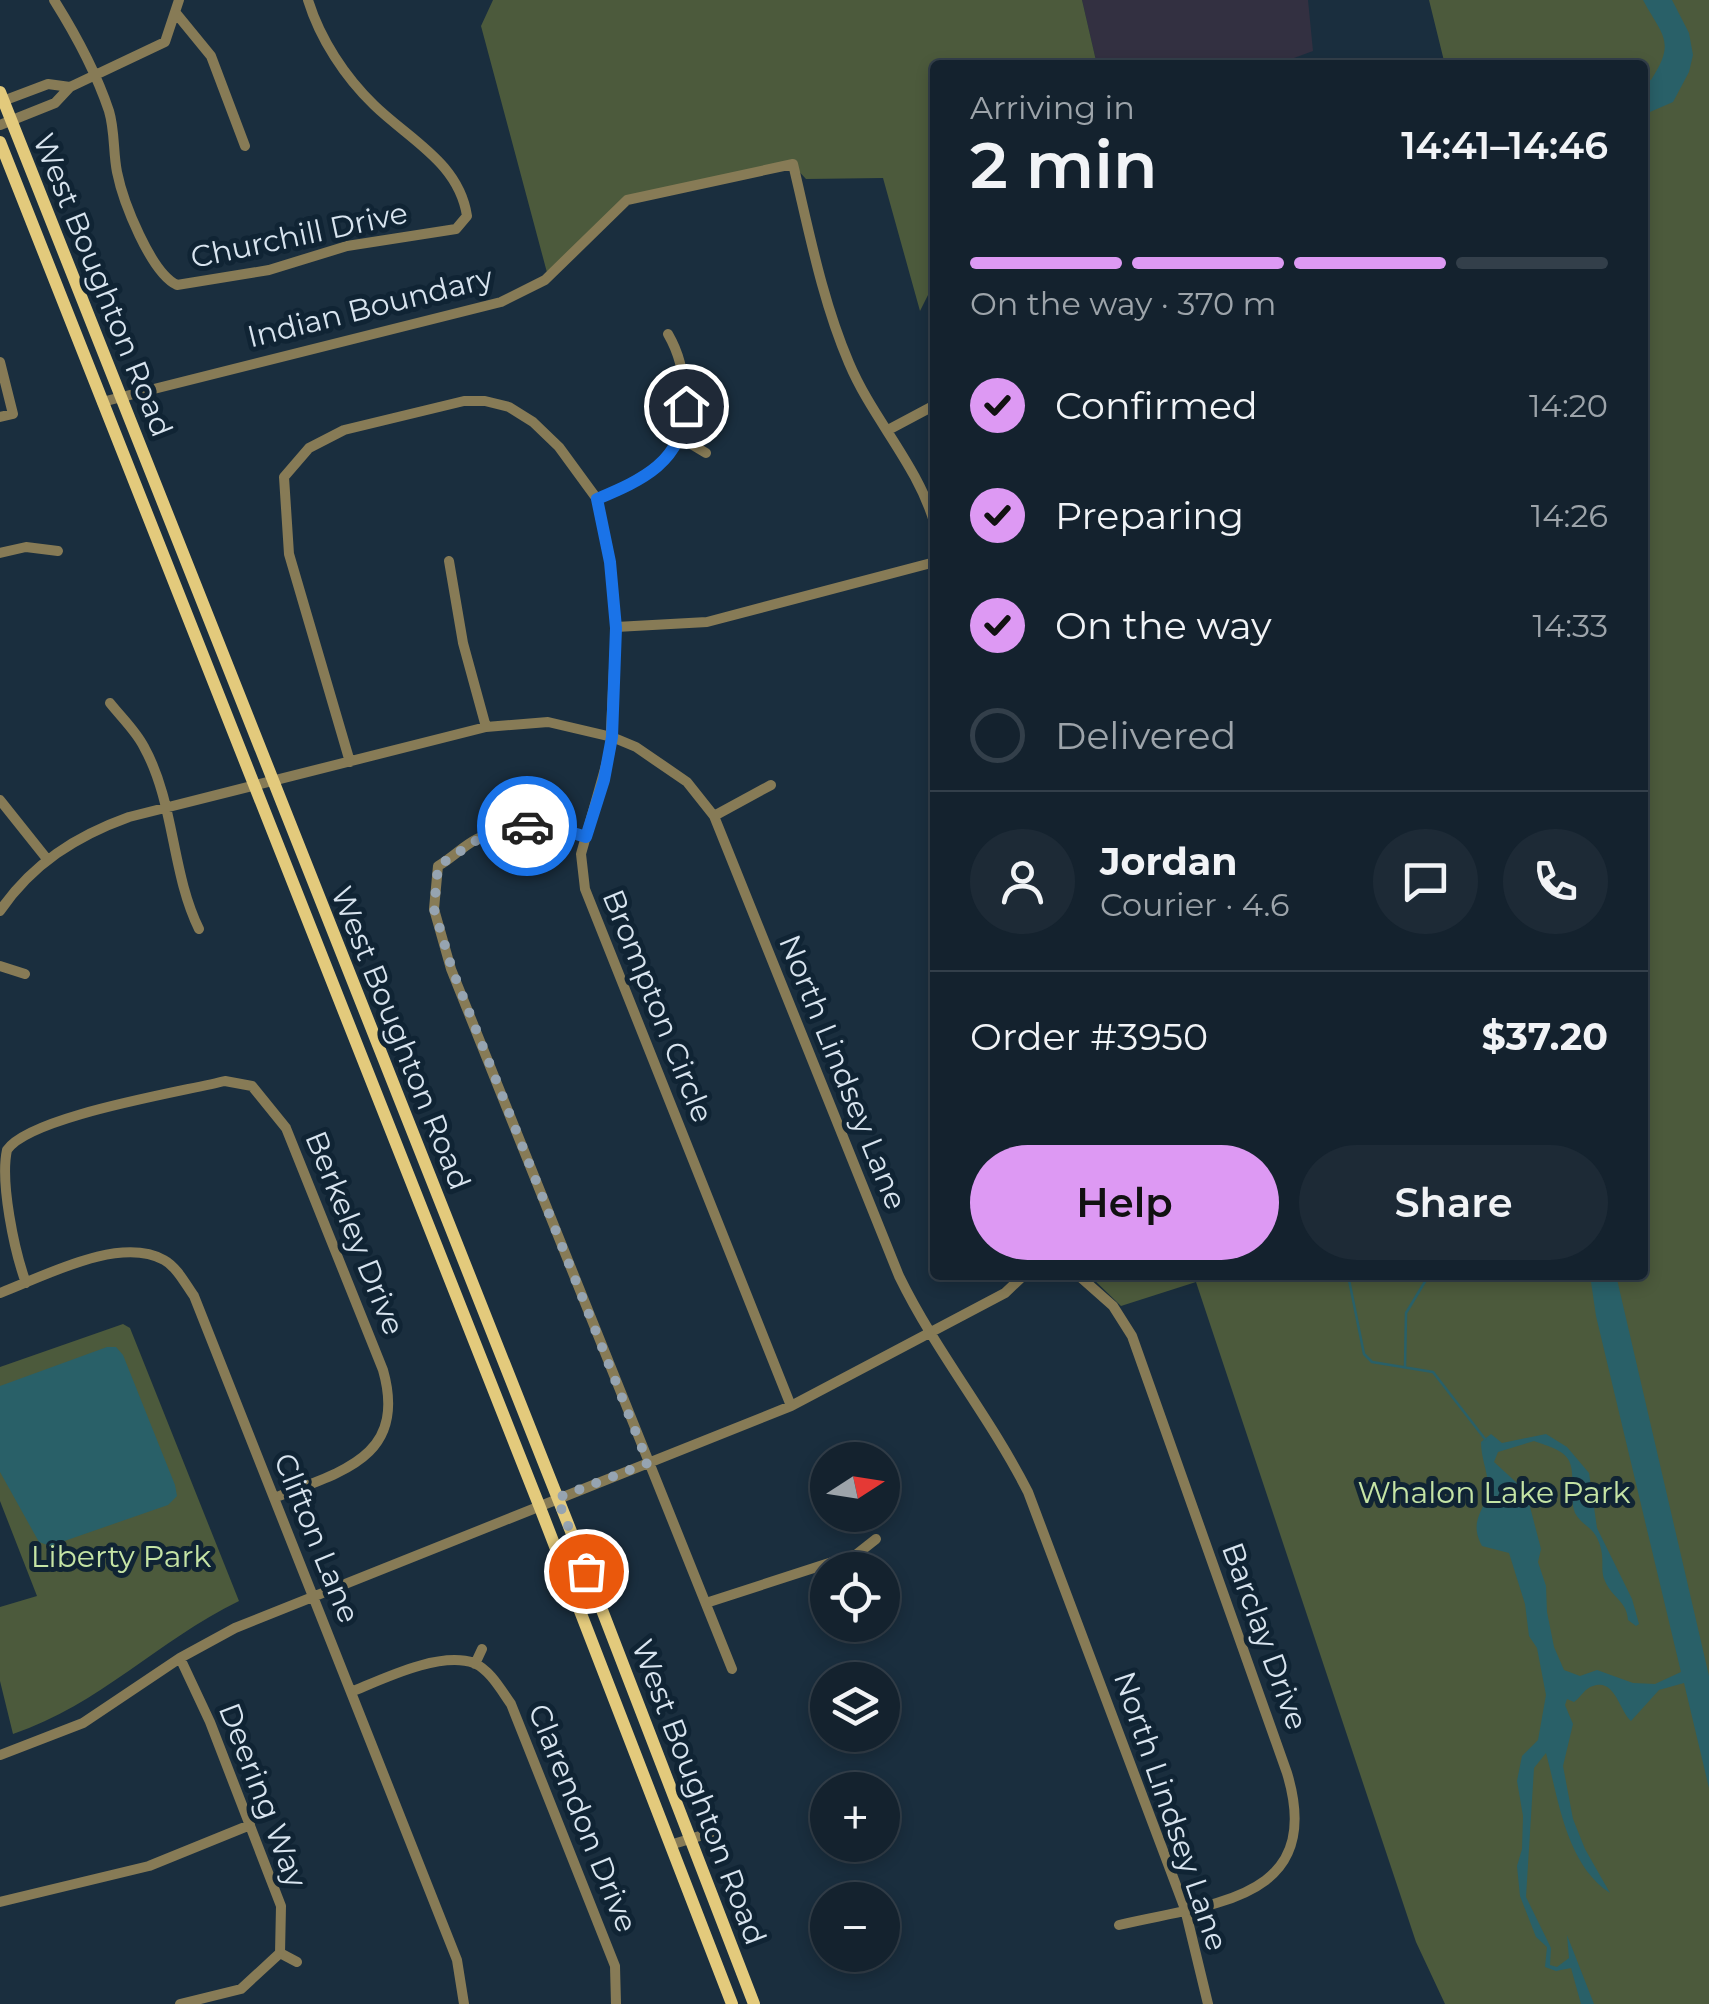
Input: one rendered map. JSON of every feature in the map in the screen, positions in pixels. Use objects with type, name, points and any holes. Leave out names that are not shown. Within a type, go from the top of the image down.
[{"type":"main road","name":"West Boughton Road","points":[[1,98],[6,123],[119,395],[754,2004]]},
{"type":"main road","name":"West Boughton Road","points":[[0,142],[732,2004]]},
{"type":"street","name":"Churchill Drive","points":[[54,0],[74,32],[108,110],[118,173],[128,203],[165,280],[177,286],[269,270],[347,246],[456,229],[467,216],[464,198],[442,162],[399,128],[339,63],[314,20],[308,0]]},
{"type":"street","points":[[6,123],[56,104],[70,88],[165,42],[177,6]]},
{"type":"street","points":[[177,6],[211,56],[244,146]]},
{"type":"street","points":[[1,98],[48,84],[70,88]]},
{"type":"street","name":"Indian Boundary","points":[[102,402],[501,302],[545,280],[627,200],[793,164],[826,298],[850,366],[888,430]]},
{"type":"street","points":[[597,499],[646,476],[680,438],[685,420],[684,383],[678,352],[668,334]]},
{"type":"street","points":[[0,362],[13,414],[0,417]]},
{"type":"street","name":"Brompton Circle","points":[[350,762],[289,554],[284,476],[309,448],[344,430],[464,401],[510,407],[559,447],[597,499],[610,562],[616,628],[612,737],[581,870],[591,908],[791,1406]]},
{"type":"street","points":[[930,408],[888,430],[921,486],[930,511]]},
{"type":"street","points":[[680,438],[706,453]]},
{"type":"street","points":[[0,554],[26,548],[58,551]]},
{"type":"street","points":[[448,560],[463,642],[486,727]]},
{"type":"street","points":[[616,628],[707,622],[930,563]]},
{"type":"street","points":[[110,703],[144,746],[185,896],[199,929]]},
{"type":"street","name":"North Lindsey Lane","points":[[254,786],[486,727],[548,722],[612,737],[658,760],[687,782],[714,816],[891,1258],[928,1331],[1009,1454],[1028,1492],[1185,1909],[1208,2004]]},
{"type":"street","points":[[714,816],[772,785]]},
{"type":"street","points":[[0,911],[22,882],[75,839],[102,826],[254,786]]},
{"type":"street","points":[[0,800],[47,860]]},
{"type":"street","points":[[586,837],[542,826],[483,836],[438,866],[434,909],[452,969],[732,1669]]},
{"type":"street","points":[[0,966],[26,974]]},
{"type":"street","name":"Berkeley Drive","points":[[26,1283],[2,1216],[0,1177],[6,1150],[52,1122],[224,1081],[252,1086],[286,1128],[383,1370],[389,1397],[385,1434],[371,1452],[354,1464],[274,1498]]},
{"type":"street","name":"Clifton Lane","points":[[0,1293],[102,1255],[134,1252],[164,1260],[194,1296],[458,1960],[464,2004]]},
{"type":"street","points":[[0,1755],[83,1723],[180,1658],[226,1633],[791,1406],[1005,1293],[1019,1280]]},
{"type":"street","name":"Barclay Drive","points":[[1084,1280],[1113,1306],[1132,1336],[1294,1796],[1296,1834],[1287,1856],[1276,1872],[1250,1892],[1119,1925]]},
{"type":"street","points":[[706,1602],[857,1554],[876,1539]]},
{"type":"street","points":[[351,1692],[412,1668],[454,1660],[475,1664],[482,1649]]},
{"type":"street","name":"Deering Way","points":[[180,1658],[210,1722],[281,1906],[280,1953]]},
{"type":"street","name":"Clarendon Drive","points":[[475,1664],[490,1674],[511,1704],[615,1966],[616,2004]]},
{"type":"street","points":[[0,1902],[149,1866],[250,1825]]},
{"type":"street","points":[[670,1845],[713,1832]]},
{"type":"street","points":[[180,2004],[241,1989],[280,1953],[296,1962]]},
{"type":"shaded area","points":[[1082,0],[1308,0],[1313,51],[1289,60],[1096,60]]},
{"type":"shaded area","points":[[1643,0],[1672,0],[1689,33],[1693,55],[1673,102],[1648,113],[1648,81],[1659,67],[1665,47],[1661,31]]},
{"type":"shaded area","points":[[1591,1280],[1617,1280],[1709,1676],[1709,1788],[1684,1683],[1659,1690],[1631,1721],[1607,1687],[1590,1687],[1574,1702],[1567,1699],[1565,1705],[1573,1724],[1563,1766],[1573,1819],[1610,1893],[1595,1881],[1574,1849],[1546,1753],[1534,1768],[1526,1897],[1551,1948],[1550,1965],[1557,1967],[1569,1958],[1567,1935],[1594,2004],[1581,2004],[1571,1968],[1556,1971],[1545,1967],[1547,1947],[1536,1937],[1520,1896],[1517,1866],[1523,1816],[1517,1781],[1522,1756],[1538,1740],[1546,1695],[1537,1648],[1529,1636],[1525,1604],[1509,1553],[1482,1546],[1477,1521],[1488,1484],[1481,1442],[1491,1434],[1502,1443],[1546,1434],[1567,1447],[1589,1473],[1597,1528],[1632,1599],[1639,1624],[1628,1620],[1625,1608],[1608,1587],[1599,1543],[1575,1513],[1571,1465],[1565,1456],[1534,1441],[1498,1452],[1494,1462],[1517,1483],[1529,1503],[1541,1549],[1538,1562],[1546,1586],[1554,1647],[1564,1670],[1580,1676],[1597,1670],[1633,1683],[1655,1684],[1681,1672]]},
{"type":"shaded area","points":[[116,1347],[123,1355],[177,1496],[168,1505],[50,1546],[39,1542],[0,1472],[0,1386]]},
{"type":"green space","points":[[493,0],[1082,0],[1096,60],[930,60],[930,291],[920,311],[883,178],[806,179],[793,165],[629,204],[549,280],[481,26]]},
{"type":"green space","name":"Whalon Lake Park","points":[[1429,0],[1709,0],[1709,2004],[1445,2004],[1416,1942],[1196,1282],[1121,1306],[1094,1280],[1648,1280],[1648,60],[1444,60]]},
{"type":"green space","name":"Liberty Park","points":[[123,1324],[130,1328],[239,1601],[181,1634],[74,1706],[13,1734],[0,1681],[0,1607],[37,1596],[0,1501],[0,1367]]},
{"type":"waterway","points":[[1349,1280],[1364,1354],[1372,1362],[1433,1372],[1485,1439]]},
{"type":"waterway","points":[[1405,1367],[1406,1313],[1426,1280]]},
{"type":"way so far","points":[[527,826],[483,836],[438,866],[434,909],[452,969],[648,1463],[557,1498],[586,1571]]},
{"type":"route","points":[[527,826],[557,828],[586,837],[609,761],[616,628],[610,562],[597,499],[626,487],[658,466],[680,438],[686,406]]}]
